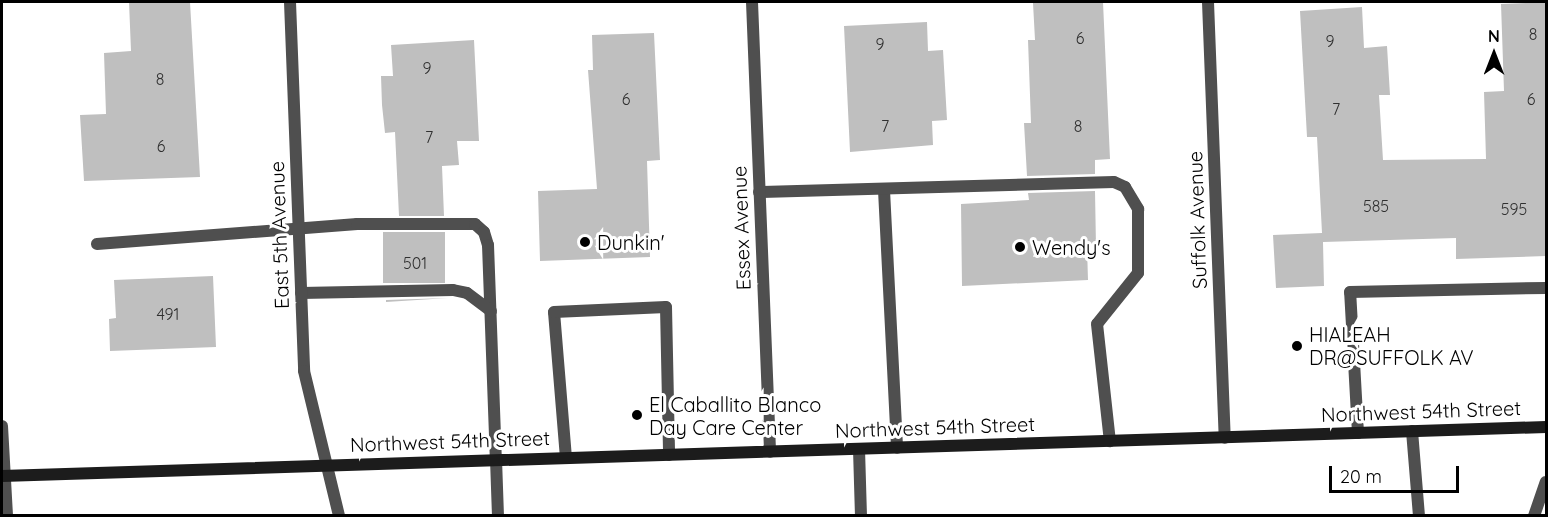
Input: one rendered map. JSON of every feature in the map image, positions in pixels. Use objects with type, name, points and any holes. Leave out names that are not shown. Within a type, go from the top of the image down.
[{"type":"main road","name":"Northwest 54th Street","points":[[3,476],[324,464],[1546,427]]},
{"type":"street","name":"East 5th Avenue","points":[[290,2],[304,371],[324,464],[339,516]]},
{"type":"street","name":"Essex Avenue","points":[[752,2],[770,452]]},
{"type":"street","name":"Suffolk Avenue","points":[[1208,2],[1225,438]]},
{"type":"street","points":[[759,192],[1114,182],[1125,187],[1138,209],[1138,273],[1097,324],[1110,441]]},
{"type":"street","points":[[884,190],[897,448]]},
{"type":"street","points":[[97,244],[357,224],[475,224],[484,232],[488,245],[498,516]]},
{"type":"street","points":[[1358,433],[1350,292],[1546,288]]},
{"type":"street","points":[[301,293],[453,290],[467,293],[491,312]]},
{"type":"street","points":[[566,458],[554,312],[666,307],[669,455]]},
{"type":"street","points":[[2,426],[7,516]]},
{"type":"street","points":[[1412,431],[1419,516]]},
{"type":"street","points":[[859,449],[861,516]]},
{"type":"street","points":[[1534,516],[1546,482]]},
{"type":"building","points":[[129,2],[190,2],[200,177],[84,181],[80,115],[106,114],[104,53],[131,51]]},
{"type":"building","points":[[1103,2],[1110,159],[1095,160],[1095,174],[1027,176],[1024,123],[1031,123],[1028,40],[1035,40],[1033,3]]},
{"type":"building","points":[[1546,2],[1546,256],[1456,259],[1456,238],[1323,242],[1324,286],[1276,288],[1273,235],[1322,233],[1317,137],[1307,137],[1300,11],[1362,7],[1364,48],[1387,46],[1390,95],[1379,95],[1383,160],[1486,159],[1484,92],[1504,91],[1501,4]]},
{"type":"building","points":[[927,22],[928,51],[943,50],[947,120],[932,121],[933,145],[850,152],[844,26]]},
{"type":"building","points":[[654,33],[660,160],[647,161],[650,257],[540,261],[538,191],[597,189],[588,70],[593,70],[592,35]]},
{"type":"building","points":[[474,40],[479,141],[457,141],[459,165],[442,166],[444,216],[399,216],[395,132],[385,133],[382,105],[381,76],[393,76],[391,45]]},
{"type":"building","points":[[1095,191],[1096,247],[1087,247],[1088,280],[962,286],[961,204],[1029,200],[1028,193]]},
{"type":"building","points":[[383,232],[445,232],[445,283],[383,283]]},
{"type":"building","points":[[213,276],[216,347],[110,351],[109,319],[116,318],[114,280]]},
{"type":"building","points":[[448,298],[386,302],[386,300]]},
{"type":"place","name":"Dunkin'","points":[[585,242]]},
{"type":"place","name":"Wendy's","points":[[1020,247]]},
{"type":"place","name":"HIALEAH DR@SUFFOLK AV","points":[[1297,346]]},
{"type":"place","name":"El Caballito Blanco Day Care Center","points":[[637,415]]}]
